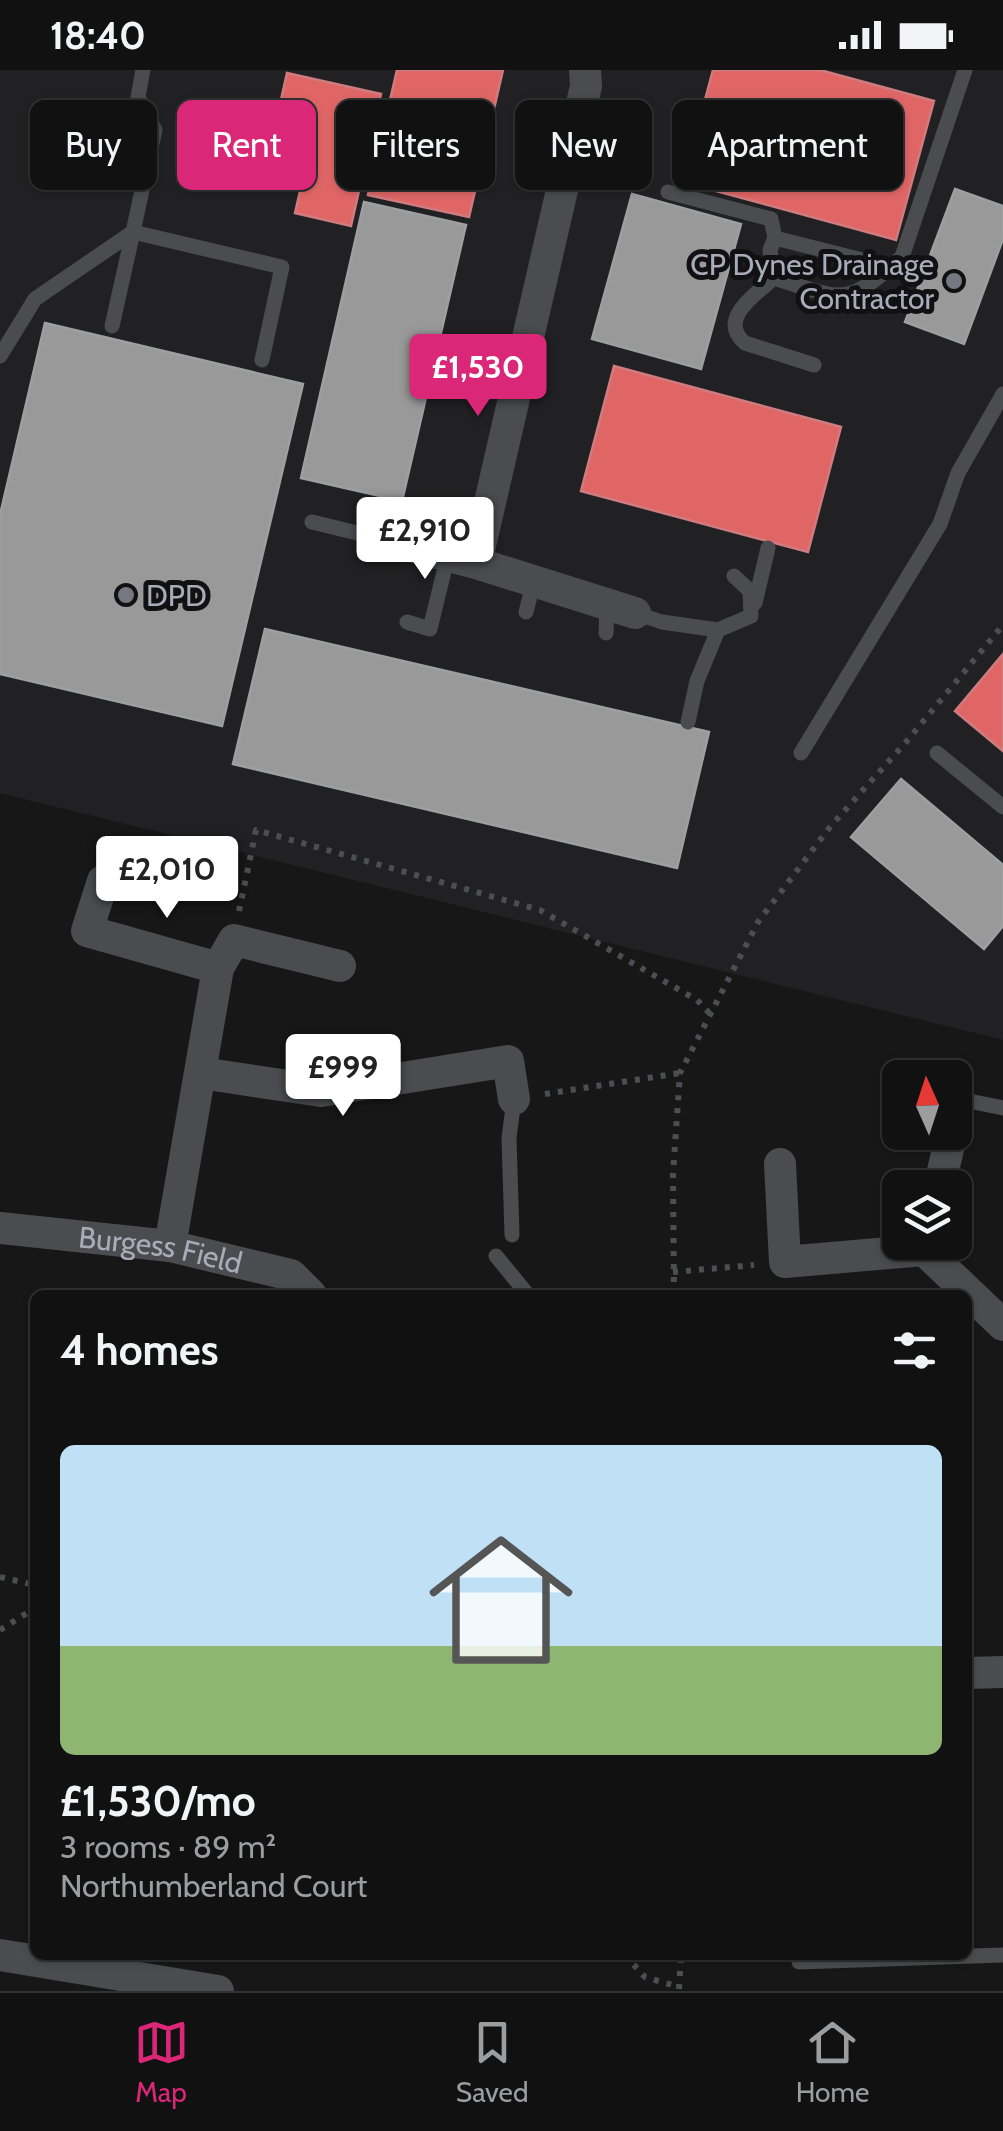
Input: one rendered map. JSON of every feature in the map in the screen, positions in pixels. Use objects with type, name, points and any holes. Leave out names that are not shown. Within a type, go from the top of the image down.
[{"type":"street","points":[[462,559],[586,86],[584,70]]},
{"type":"street","points":[[390,541],[462,559],[530,597],[616,617]]},
{"type":"street","points":[[103,881],[88,931],[226,954],[340,966]]},
{"type":"street","points":[[170,1246],[226,954]]},
{"type":"street","points":[[202,1073],[321,1091],[508,1061],[514,1099]]},
{"type":"street","points":[[780,1164],[786,1262],[882,1251]]},
{"type":"street","name":"Burgess Field","points":[[0,1228],[170,1246],[291,1275],[306,1290]]},
{"type":"street","points":[[939,1260],[968,1290]]},
{"type":"street","points":[[972,1294],[1003,1325]]},
{"type":"street","points":[[972,1673],[1003,1672]]},
{"type":"street","points":[[0,1955],[54,1978],[111,1964],[218,1991]]},
{"type":"lane","points":[[112,326],[155,130],[138,96],[144,70]]},
{"type":"lane","points":[[774,278],[838,298],[863,290],[902,257],[965,70]]},
{"type":"lane","points":[[668,192],[770,218],[775,238],[770,250],[774,278]]},
{"type":"lane","points":[[0,356],[35,300],[133,232],[282,267],[262,360]]},
{"type":"lane","points":[[775,238],[890,268]]},
{"type":"lane","points":[[774,278],[737,313],[737,336],[745,343],[814,365]]},
{"type":"lane","points":[[800,753],[940,524],[958,473],[1003,394]]},
{"type":"lane","points":[[312,522],[390,541]]},
{"type":"lane","points":[[751,616],[768,548]]},
{"type":"lane","points":[[408,622],[430,629],[462,559]]},
{"type":"lane","points":[[734,576],[750,591],[751,616]]},
{"type":"lane","points":[[616,617],[718,630],[751,616]]},
{"type":"lane","points":[[688,722],[697,681],[718,630]]},
{"type":"lane","points":[[937,754],[1003,807]]},
{"type":"lane","points":[[512,1236],[509,1138],[514,1099]]},
{"type":"lane","points":[[972,1108],[1003,1108]]},
{"type":"lane","points":[[496,1256],[524,1290]]},
{"type":"lane","points":[[972,1957],[1003,1956]]},
{"type":"lane","points":[[798,1962],[866,1960]]},
{"type":"path","points":[[674,1290],[672,1174],[680,1073],[758,922],[830,826],[906,742],[1003,624]]},
{"type":"path","points":[[226,954],[256,830],[540,910],[697,1000],[711,1015]]},
{"type":"path","points":[[514,1099],[680,1073]]},
{"type":"path","points":[[673,1272],[786,1262]]},
{"type":"path","points":[[0,1577],[30,1584]]},
{"type":"path","points":[[0,1630],[30,1611]]},
{"type":"path","points":[[630,1960],[645,1977],[679,1989],[681,1960]]},
{"type":"shaded area","points":[[0,70],[1003,70],[1003,1040],[0,793]]},
{"type":"building: Shops","points":[[397,70],[503,70],[495,105],[495,100],[390,100]]},
{"type":"building: Shops","points":[[713,70],[820,70],[934,101],[896,240],[712,190],[903,190],[903,100],[705,100]]},
{"type":"building: Shops","points":[[287,73],[381,94],[380,100],[336,100],[336,190],[359,190],[351,226],[295,213],[300,190],[316,190],[316,100],[281,100]]},
{"type":"building: Shops","points":[[369,190],[475,190],[469,217],[368,195]]},
{"type":"building: Shops","points":[[614,366],[841,427],[808,552],[581,491]]},
{"type":"building: Shops","points":[[1003,654],[1003,751],[955,711]]},
{"type":"building: Industry","name":"CP Dynes Drainage Contractor","points":[[955,189],[1003,206],[1003,239],[964,344],[905,322]]},
{"type":"building: Industry","points":[[632,194],[741,224],[701,369],[592,339]]},
{"type":"building: Industry","points":[[364,202],[466,225],[402,501],[301,478]]},
{"type":"building: Industry","name":"DPD","points":[[45,323],[303,384],[222,726],[0,674],[0,515]]},
{"type":"building: Industry","points":[[265,629],[709,732],[677,868],[233,764]]},
{"type":"building: Industry","points":[[901,779],[1003,865],[1003,926],[984,949],[851,837]]},
{"type":"place","name":"CP Dynes Drainage Contractor","points":[[954,281]]},
{"type":"place","name":"DPD","points":[[126,595]]}]
